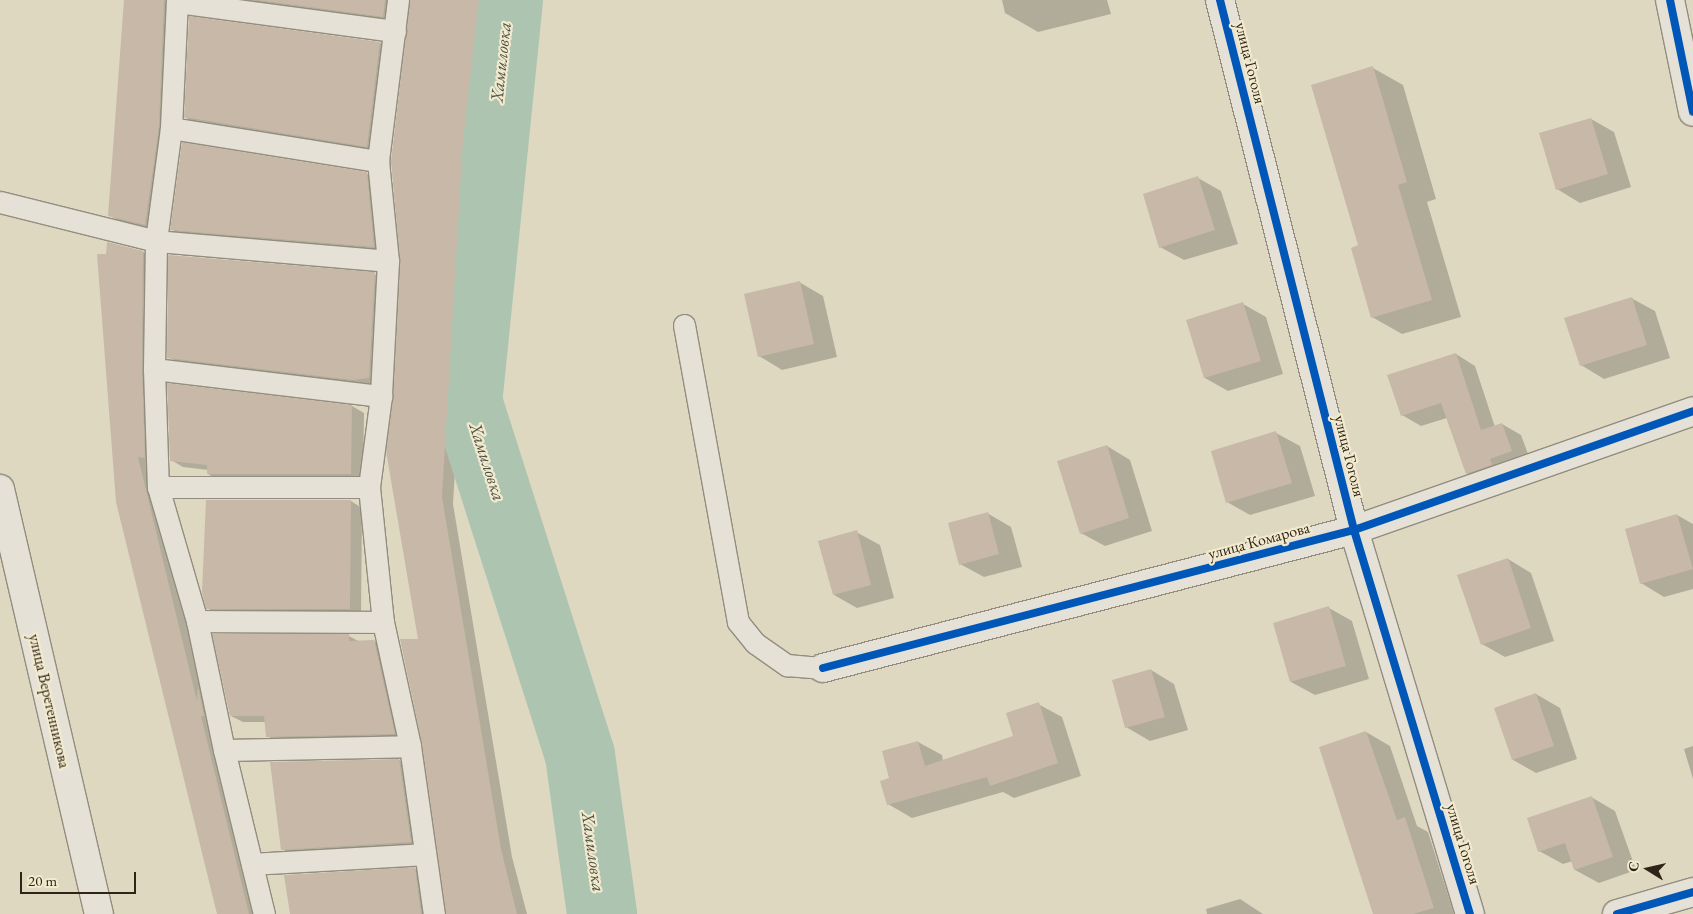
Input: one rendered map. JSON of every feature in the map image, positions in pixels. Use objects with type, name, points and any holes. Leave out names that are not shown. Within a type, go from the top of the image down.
[{"type":"street","name":"улица Гоголя","points":[[1220,0],[1354,530],[1470,914]]},
{"type":"street","points":[[1670,0],[1693,112]]},
{"type":"street","name":"улица Комарова","points":[[823,668],[1354,530],[1693,411]]},
{"type":"street","name":"улица Веретенникова","points":[[0,489],[99,914]]},
{"type":"street","points":[[1616,914],[1693,892]]},
{"type":"lane","points":[[398,0],[378,161],[388,261],[381,396],[369,487],[383,622],[410,746],[434,914]]},
{"type":"lane","points":[[264,914],[224,750],[197,621],[158,488],[154,369],[156,241],[171,128],[177,1],[395,32]]},
{"type":"lane","points":[[171,128],[378,161]]},
{"type":"lane","points":[[0,202],[156,241],[388,261]]},
{"type":"lane","points":[[684,325],[738,622],[756,643],[787,665],[823,668]]},
{"type":"lane","points":[[154,369],[381,396]]},
{"type":"lane","points":[[158,488],[369,487]]},
{"type":"lane","points":[[197,621],[383,622]]},
{"type":"lane","points":[[224,750],[410,746]]},
{"type":"lane","points":[[252,864],[425,854]]},
{"type":"building","points":[[124,0],[164,0],[159,127],[145,225],[108,216]]},
{"type":"building","points":[[257,0],[385,0],[383,17]]},
{"type":"building","points":[[410,0],[479,0],[463,140],[442,497],[501,849],[517,914],[446,914],[422,744],[400,639],[418,639],[386,451],[393,397],[400,262],[391,161]]},
{"type":"building","points":[[189,16],[380,42],[367,147],[184,117]]},
{"type":"building","points":[[1373,66],[1407,182],[1398,185],[1432,300],[1371,318],[1351,248],[1358,245],[1311,85]]},
{"type":"building","points":[[1591,118],[1608,174],[1556,190],[1539,133]]},
{"type":"building","points":[[182,142],[367,172],[374,247],[170,230]]},
{"type":"building","points":[[1198,176],[1215,230],[1159,248],[1143,194]]},
{"type":"building","points":[[107,242],[143,251],[142,369],[145,458],[138,457],[197,701],[198,686],[204,716],[201,716],[249,914],[217,914],[116,502],[97,254],[106,254]]},
{"type":"building","points":[[168,255],[375,272],[369,378],[353,380],[167,358]]},
{"type":"building","points":[[800,281],[814,344],[758,357],[744,294]]},
{"type":"building","points":[[1632,297],[1647,345],[1580,366],[1564,318]]},
{"type":"building","points":[[1243,302],[1261,361],[1204,378],[1186,320]]},
{"type":"building","points":[[1456,353],[1481,430],[1502,423],[1512,451],[1490,459],[1492,465],[1466,474],[1441,403],[1401,416],[1387,375]]},
{"type":"building","points":[[167,383],[352,405],[351,474],[207,474],[207,465],[170,461]]},
{"type":"building","points":[[1276,431],[1292,483],[1226,503],[1211,451]]},
{"type":"building","points":[[1107,445],[1129,518],[1080,534],[1057,461]]},
{"type":"building","points":[[206,500],[351,500],[350,609],[206,609],[202,592]]},
{"type":"building","points":[[988,512],[999,554],[959,565],[948,523]]},
{"type":"building","points":[[1677,514],[1693,569],[1640,584],[1625,529]]},
{"type":"building","points":[[857,530],[871,585],[833,595],[818,541]]},
{"type":"building","points":[[1508,558],[1531,628],[1481,645],[1457,575]]},
{"type":"building","points":[[1329,606],[1346,666],[1290,682],[1273,623]]},
{"type":"building","points":[[212,634],[349,634],[349,641],[374,640],[395,734],[266,737],[264,716],[230,716]]},
{"type":"building","points":[[1151,669],[1165,717],[1125,728],[1112,680]]},
{"type":"building","points":[[1536,693],[1554,746],[1512,760],[1494,708]]},
{"type":"building","points":[[1039,702],[1058,763],[990,786],[987,777],[887,805],[880,781],[889,778],[882,751],[918,741],[925,766],[1013,736],[1006,713]]},
{"type":"building","points":[[1366,731],[1397,820],[1405,817],[1434,908],[1413,914],[1373,914],[1319,747]]},
{"type":"building","points":[[399,759],[411,842],[281,850],[270,762]]},
{"type":"building","points":[[1592,796],[1613,857],[1574,870],[1565,843],[1538,852],[1527,818]]},
{"type":"building","points":[[415,867],[421,914],[290,914],[284,875]]},
{"type":"waterway","name":"Хамиловка","points":[[508,0],[467,401],[580,755],[602,914]]},
{"type":"cycle path","points":[[1220,0],[1354,530],[1470,914]]},
{"type":"cycle path","points":[[1670,0],[1693,112]]},
{"type":"cycle path","points":[[823,668],[1354,530],[1693,411]]},
{"type":"cycle path","points":[[1617,914],[1693,892]]}]
